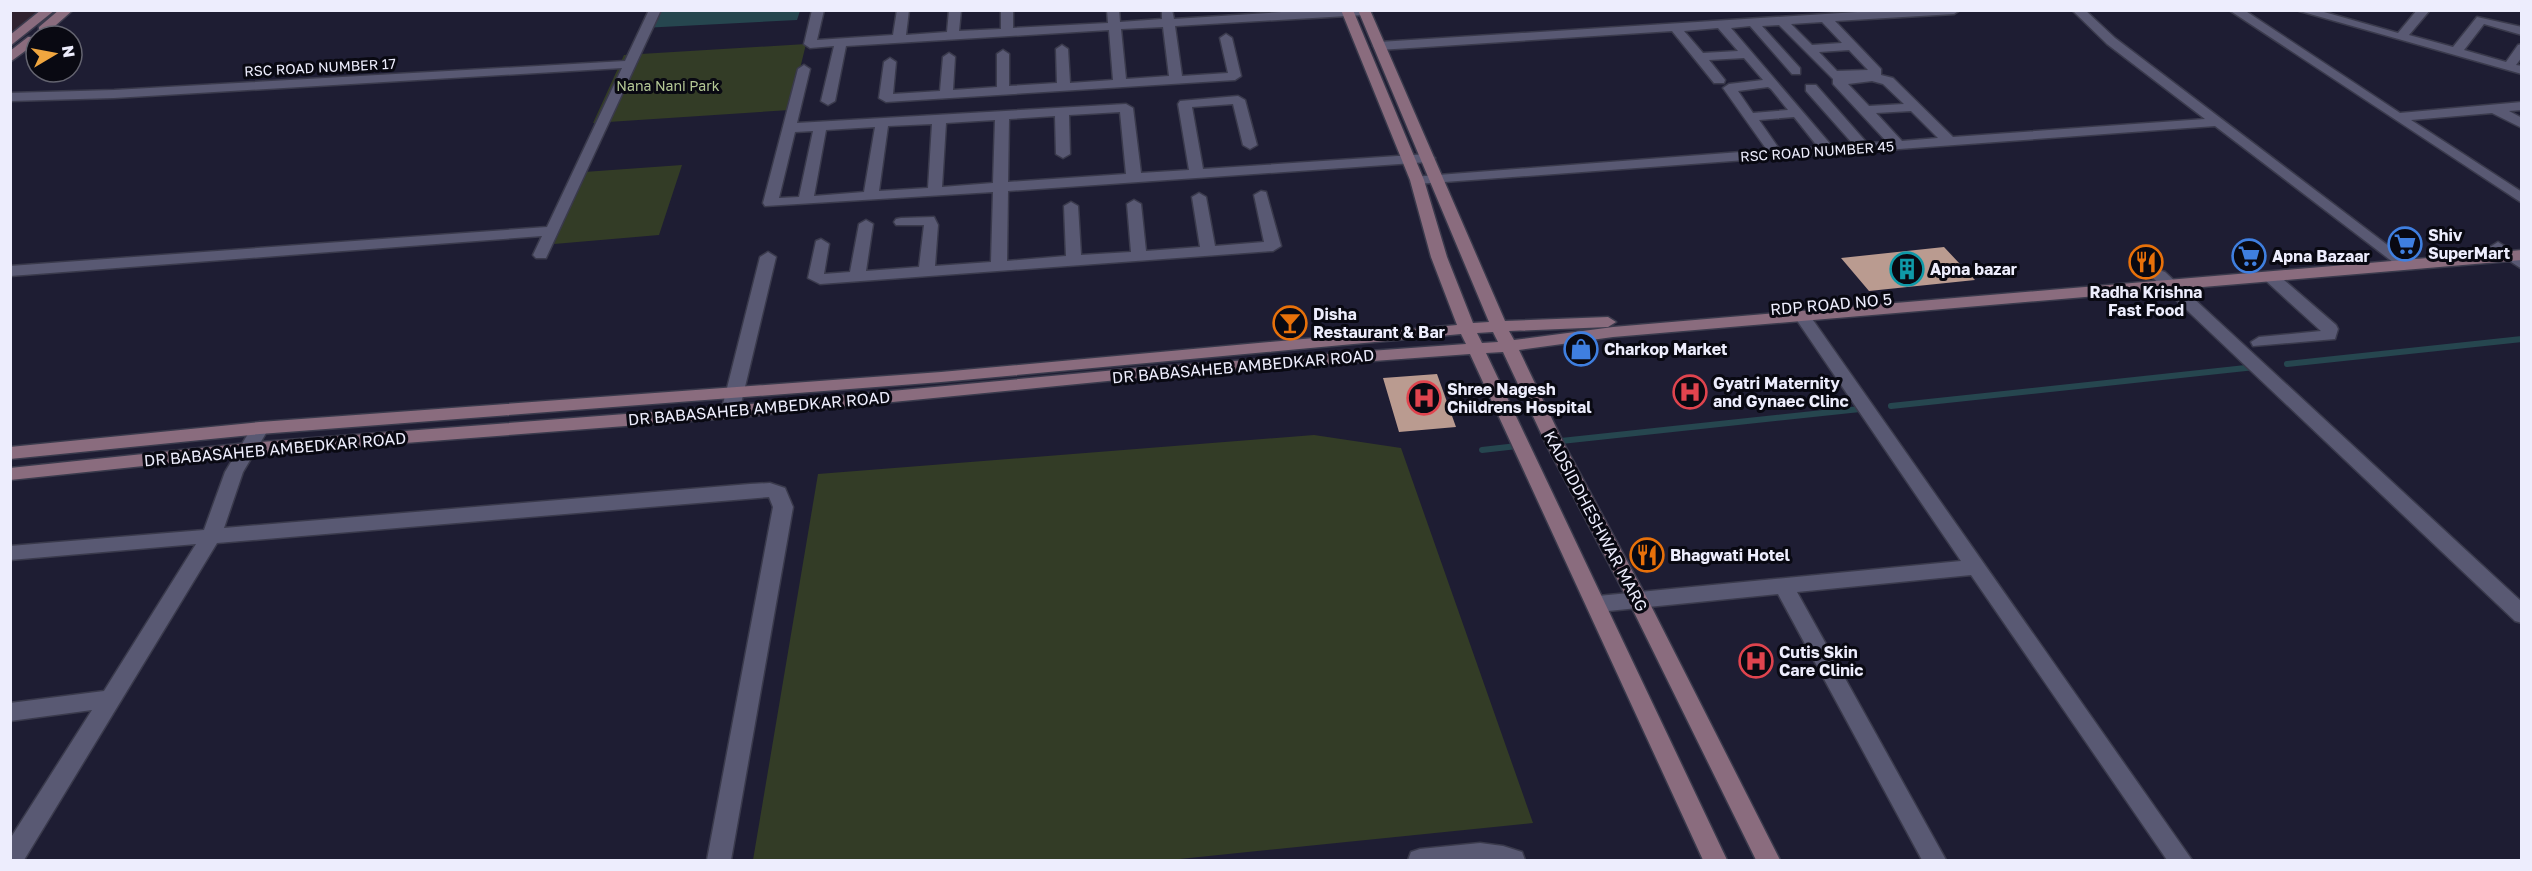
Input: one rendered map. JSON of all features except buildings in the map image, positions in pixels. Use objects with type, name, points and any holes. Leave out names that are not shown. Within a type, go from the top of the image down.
[{"type":"main road","points":[[10,42],[49,10]]},
{"type":"main road","points":[[50,24],[67,10]]},
{"type":"main road","name":"KADSIDDHESHWAR MARG","points":[[1347,11],[1417,180],[1439,257],[1467,329],[1598,604],[1715,861]]},
{"type":"main road","name":"KADSIDDHESHWAR MARG","points":[[1364,11],[1508,346],[1555,444],[1638,600],[1768,861]]},
{"type":"main road","points":[[10,58],[24,46]]},
{"type":"main road","name":"RDP ROAD NO 5","points":[[1499,326],[1608,322],[2515,254]]},
{"type":"main road","name":"RDP ROAD NO 5","points":[[1508,346],[1613,332],[1802,316],[2164,280],[2271,277],[2401,261]]},
{"type":"main road","name":"DR BABASAHEB AMBEDKAR ROAD","points":[[1338,350],[1499,326]]},
{"type":"main road","name":"DR BABASAHEB AMBEDKAR ROAD","points":[[10,474],[248,449],[730,412],[941,385],[1137,367],[1338,350],[1508,346]]},
{"type":"main road","name":"DR BABASAHEB AMBEDKAR ROAD","points":[[10,453],[260,428],[734,393],[941,385]]},
{"type":"main road","points":[[45,471],[62,449]]},
{"type":"street","points":[[541,255],[655,10]]},
{"type":"street","points":[[818,10],[810,44],[1007,32],[1061,24],[1113,26],[1167,16],[1364,11]]},
{"type":"street","points":[[899,39],[903,10]]},
{"type":"street","points":[[953,35],[955,10]]},
{"type":"street","points":[[1007,10],[1007,32]]},
{"type":"street","points":[[1113,10],[1120,83]]},
{"type":"street","points":[[1379,46],[1954,10]]},
{"type":"street","points":[[2078,10],[2111,41],[2401,261]]},
{"type":"street","points":[[2235,10],[2522,199]]},
{"type":"street","points":[[2302,10],[2515,68],[2522,48]]},
{"type":"street","points":[[2351,24],[2363,10]]},
{"type":"street","points":[[2401,37],[2424,10]]},
{"type":"street","points":[[1167,16],[1176,79]]},
{"type":"street","points":[[1782,21],[1834,75],[1876,74],[1877,72],[1852,46],[1832,16]]},
{"type":"street","points":[[2456,52],[2481,20],[2522,31]]},
{"type":"street","points":[[1753,23],[1796,71]]},
{"type":"street","points":[[1722,25],[1768,78]]},
{"type":"street","points":[[1678,31],[1719,80]]},
{"type":"street","points":[[890,62],[886,98],[1235,76],[1226,38]]},
{"type":"street","points":[[828,101],[841,42]]},
{"type":"street","points":[[1809,49],[1852,46]]},
{"type":"street","points":[[1062,49],[1064,86]]},
{"type":"street","points":[[1003,54],[1003,90]]},
{"type":"street","points":[[1700,57],[1747,54]]},
{"type":"street","points":[[946,94],[949,57]]},
{"type":"street","name":"RSC ROAD NUMBER 17","points":[[10,97],[114,94],[631,64]]},
{"type":"street","points":[[804,69],[770,203],[1428,158]]},
{"type":"street","points":[[1898,145],[1839,81],[1881,78],[1888,81],[1949,141]]},
{"type":"street","points":[[1776,154],[1729,88],[1769,83],[1776,86],[1828,150]]},
{"type":"street","points":[[1811,88],[1863,147]]},
{"type":"street","points":[[1197,174],[1185,104],[1238,100],[1250,146]]},
{"type":"street","points":[[1865,110],[1914,106]]},
{"type":"street","points":[[2397,117],[2522,106]]},
{"type":"street","points":[[789,128],[1126,108],[1134,178]]},
{"type":"street","points":[[2494,108],[2522,124]]},
{"type":"street","points":[[1062,112],[1063,154]]},
{"type":"street","points":[[1749,117],[1797,113]]},
{"type":"street","points":[[999,265],[1002,115]]},
{"type":"street","points":[[935,191],[939,120]]},
{"type":"street","name":"RSC ROAD NUMBER 45","points":[[1417,180],[2217,122]]},
{"type":"street","points":[[870,196],[882,123]]},
{"type":"street","points":[[806,200],[820,127]]},
{"type":"street","points":[[821,244],[816,278],[857,277],[1273,246],[1261,195]]},
{"type":"street","points":[[1199,197],[1208,250]]},
{"type":"street","points":[[1134,204],[1139,255]]},
{"type":"street","points":[[1071,206],[1074,260]]},
{"type":"street","points":[[901,222],[929,220],[932,225],[927,270]]},
{"type":"street","points":[[857,277],[866,224]]},
{"type":"street","points":[[10,271],[552,231]]},
{"type":"street","points":[[730,412],[768,257]]},
{"type":"street","points":[[2259,342],[2329,335],[2330,329],[2271,277]]},
{"type":"street","points":[[2164,280],[2522,615]]},
{"type":"street","points":[[1802,316],[2181,861]]},
{"type":"street","points":[[11,861],[213,535],[234,472],[260,428]]},
{"type":"street","points":[[10,553],[750,491],[770,490],[778,493],[783,507],[719,861]]},
{"type":"street","points":[[1598,604],[1976,567]]},
{"type":"street","points":[[1784,586],[1934,861]]},
{"type":"street","points":[[10,712],[111,699]]},
{"type":"street","points":[[1420,861],[1483,855],[1505,857],[1513,861]]},
{"type":"shaded area","points":[[11,10],[38,10],[38,11],[11,34]]},
{"type":"green space","name":"Nana Nani Park","points":[[806,44],[790,110],[593,123],[624,55]]},
{"type":"green space","points":[[682,165],[659,235],[554,244],[584,172]]},
{"type":"green space","points":[[1314,435],[1401,448],[1533,823],[1170,860],[753,860],[818,474]]},
{"type":"water","points":[[650,11],[800,11],[797,20],[642,28]]},
{"type":"waterway","points":[[2287,364],[2522,339]]},
{"type":"waterway","points":[[1891,406],[2255,367]]},
{"type":"waterway","points":[[1561,441],[1860,409]]},
{"type":"waterway","points":[[1482,450],[1517,446]]},
{"type":"place","name":"Shiv SuperMart","points":[[2405,244]]},
{"type":"place","name":"Apna Bazaar","points":[[2249,256]]},
{"type":"place","name":"Radha Krishna Fast Food","points":[[2146,262]]},
{"type":"place","name":"Apna bazar","points":[[1907,269]]},
{"type":"place","name":"Disha Restaurant & Bar","points":[[1290,323]]},
{"type":"place","name":"Charkop Market","points":[[1581,349]]},
{"type":"place","name":"Gyatri Maternity and Gynaec Clinc","points":[[1690,392]]},
{"type":"place","name":"Shree Nagesh Childrens Hospital","points":[[1424,398]]},
{"type":"place","name":"Bhagwati Hotel","points":[[1647,555]]},
{"type":"place","name":"Cutis Skin Care Clinic","points":[[1756,661]]}]
